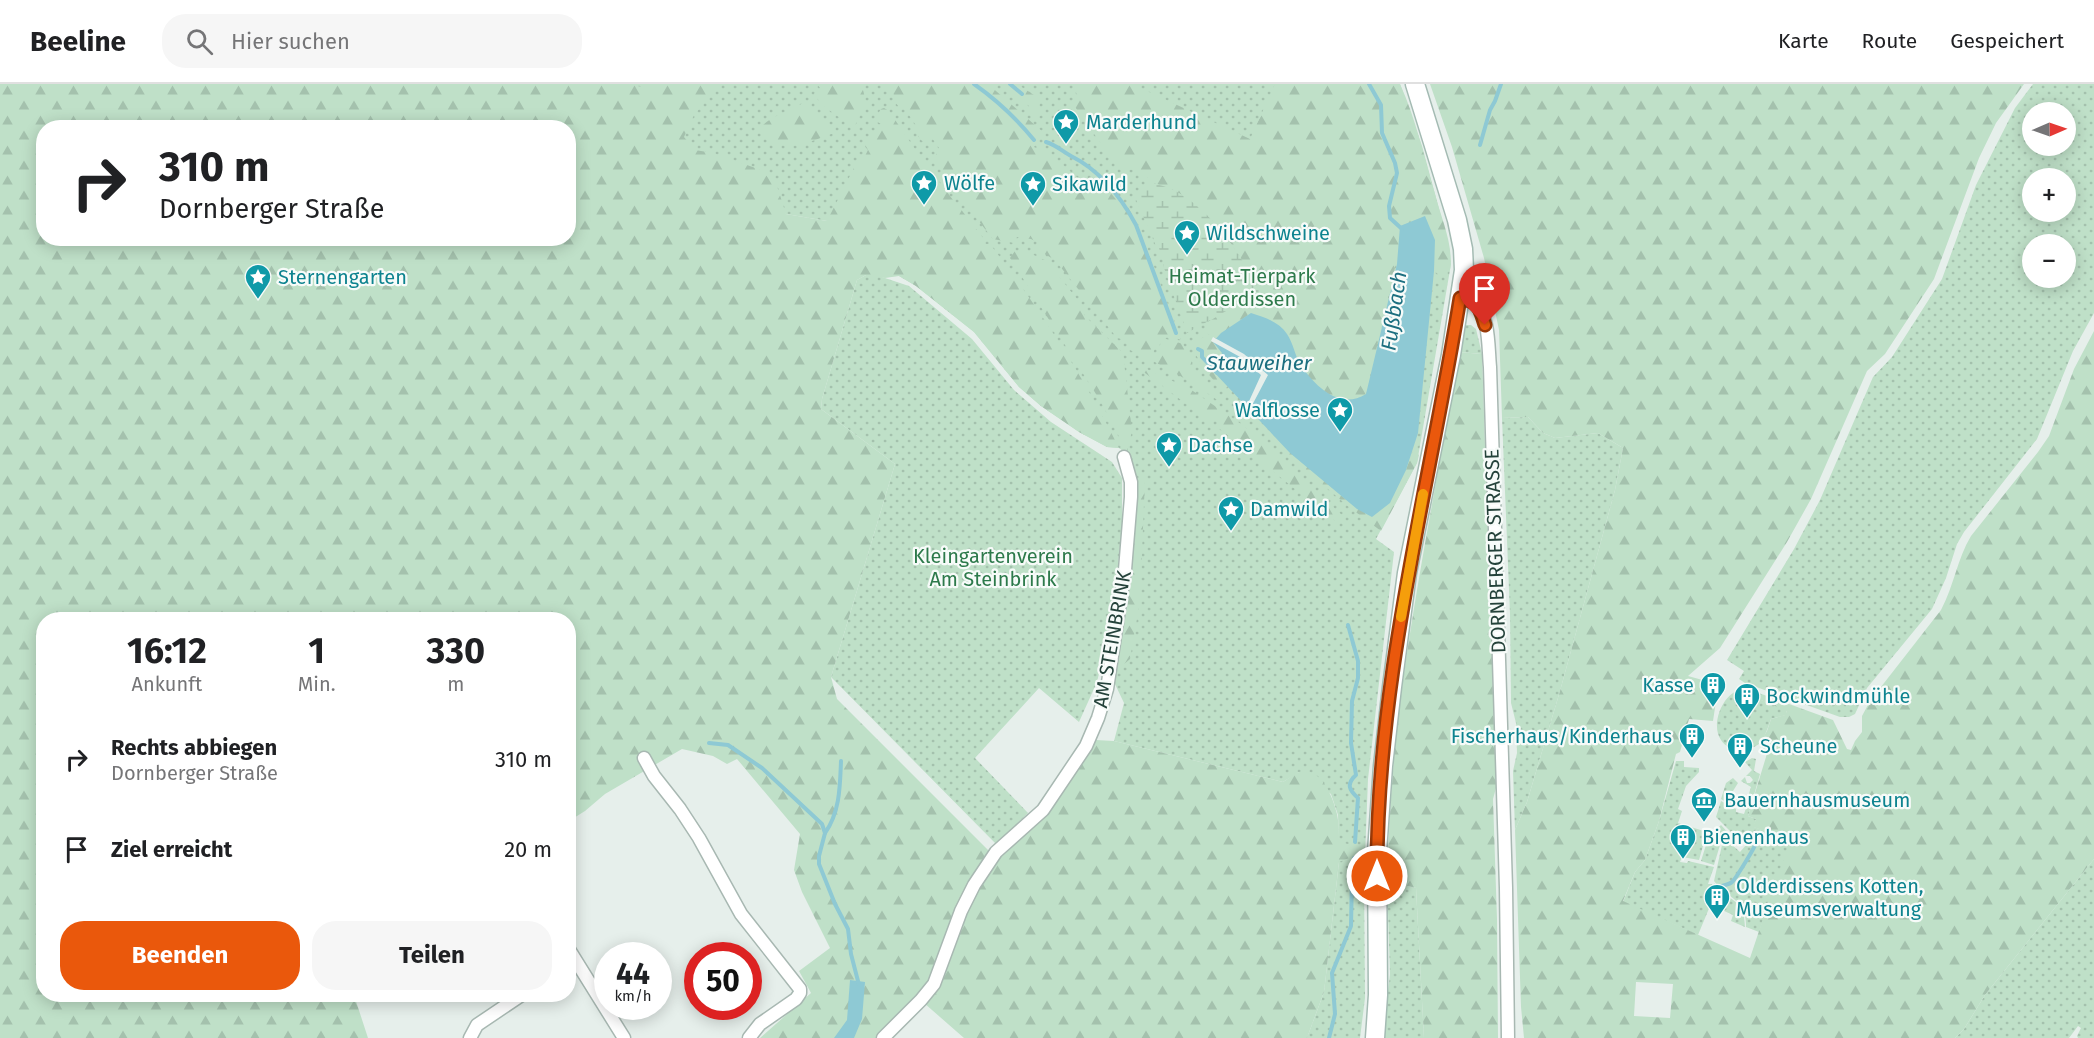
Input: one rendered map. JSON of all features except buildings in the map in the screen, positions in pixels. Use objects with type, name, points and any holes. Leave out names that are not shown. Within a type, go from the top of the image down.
[{"type":"main road","points":[[1375,1038],[1378,995],[1377,852],[1383,766],[1392,687],[1407,573],[1442,405],[1464,260],[1460,234],[1446,182],[1415,84]]},
{"type":"street","name":"DORNBERGER STRASSE","points":[[1460,298],[1473,300],[1481,312],[1485,325],[1490,367],[1506,888],[1508,1038]]},
{"type":"street","name":"AM STEINBRINK","points":[[884,1038],[934,984],[961,911],[974,885],[996,852],[1043,810],[1086,746],[1098,718],[1107,689],[1125,570],[1131,483],[1124,457]]},
{"type":"street","points":[[644,758],[654,776],[699,838],[741,914],[800,989],[796,999],[760,1024],[749,1038]]},
{"type":"street","points":[[576,969],[624,1038]]},
{"type":"street","points":[[470,1038],[477,1025],[511,1002]]},
{"type":"green space","points":[[0,84],[629,84],[642,87],[650,84],[720,84],[694,115],[684,137],[695,150],[713,153],[761,170],[777,186],[786,214],[827,221],[860,156],[865,156],[868,150],[865,146],[870,136],[874,138],[881,124],[874,120],[884,108],[889,111],[953,200],[951,202],[954,205],[956,203],[984,239],[983,244],[990,244],[1026,293],[1075,368],[1119,448],[1107,447],[1079,432],[1041,406],[1019,387],[974,332],[916,286],[899,276],[885,278],[866,275],[857,280],[821,409],[895,464],[831,677],[837,699],[998,860],[1047,814],[1096,740],[1114,741],[1283,782],[1299,772],[1307,771],[1320,778],[1329,792],[1338,817],[1339,842],[1357,846],[1357,855],[1339,862],[1324,992],[1307,1038],[964,1038],[916,996],[876,1038],[760,1038],[811,993],[799,971],[830,948],[802,892],[794,870],[800,834],[737,759],[727,764],[713,756],[682,749],[605,794],[576,817],[576,612],[36,612],[36,1002],[356,1002],[368,1038],[0,1038]]},
{"type":"green space","name":"Heimat-Tierpark Olderdissen","points":[[598,84],[1400,84],[1422,146],[1448,242],[1451,264],[1417,463],[1376,539],[1394,552],[1368,779],[1364,882],[1365,998],[1360,1038],[1307,1038],[1324,992],[1339,862],[1338,815],[1331,794],[1299,772],[1283,782],[1114,741],[1124,703],[1114,682],[1135,527],[1136,478],[1125,453],[1119,448],[1107,447],[1079,432],[1041,406],[1019,387],[974,332],[827,221],[786,214]]},
{"type":"green space","points":[[817,84],[860,84],[864,101],[854,128],[822,105],[814,94],[820,88]]},
{"type":"green space","points":[[880,84],[988,84],[1044,133],[1034,147],[1051,156],[1096,191],[1104,185],[1119,203],[1126,204],[1139,226],[1133,228],[1135,234],[1135,229],[1140,228],[1181,340],[1161,335],[1150,360],[1130,350],[1122,339],[1117,338],[1055,260],[1036,249],[1037,242],[1017,237],[1014,243],[993,239],[934,159],[939,148],[932,138],[922,141],[918,136],[919,130],[903,106],[900,108],[893,100],[894,95]]},
{"type":"green space","points":[[1005,84],[1017,84],[1040,99],[1041,115],[1037,118],[1028,105],[1017,99]]},
{"type":"green space","points":[[1077,84],[1132,84],[1250,139],[1275,84],[1400,84],[1415,124],[1446,232],[1451,261],[1450,270],[1439,275],[1434,271],[1435,240],[1399,250],[1366,394],[1346,399],[1336,397],[1318,387],[1304,371],[1293,349],[1251,313],[1216,338],[1206,333],[1207,329],[1204,324],[1260,292],[1235,250],[1203,211],[1177,192],[1150,182],[1146,175],[1135,169],[1128,170],[1111,158],[1073,104],[1079,97],[1076,93]]},
{"type":"green space","points":[[1430,84],[2024,84],[1996,123],[1979,158],[1934,279],[1885,354],[1867,371],[1811,499],[1787,542],[1720,648],[1688,676],[1717,684],[1713,721],[1689,719],[1680,752],[1676,754],[1659,821],[1645,860],[1635,872],[1623,901],[1750,958],[1791,840],[1753,827],[1756,819],[1748,816],[1767,752],[1759,744],[1771,719],[1785,715],[1787,711],[1742,692],[1735,692],[1745,688],[1833,720],[1847,749],[1851,750],[1862,732],[1862,716],[1870,701],[1941,610],[1971,536],[2049,436],[2074,369],[2094,331],[2094,859],[1985,995],[1964,1029],[1955,1038],[1524,1038],[1515,830],[1527,802],[1560,691],[1615,490],[1623,448],[1598,433],[1555,438],[1543,433],[1528,417],[1502,418],[1499,330],[1484,258],[1452,147]],"holes":[[[1636,982],[1673,984],[1670,1018],[1634,1016]]]},
{"type":"green space","points":[[2033,84],[2094,84],[2094,313],[2073,351],[2037,439],[1964,532],[1957,544],[1946,578],[1932,609],[1867,688],[1855,714],[1840,717],[1745,683],[1739,679],[1744,671],[1727,660],[1794,549],[1820,500],[1873,377],[1892,357],[1942,279],[1976,185],[2015,108]]},
{"type":"green space","points":[[803,103],[835,133],[805,144],[789,146],[774,142],[760,128],[775,117]]},
{"type":"green space","points":[[1150,182],[1174,190],[1203,211],[1235,250],[1260,292],[1187,333],[1163,265],[1164,261],[1134,195]]},
{"type":"green space","points":[[1015,251],[1025,251],[1047,261],[1080,303],[1085,316],[1123,353],[1132,431],[1127,452],[1101,402],[1010,258]]},
{"type":"green space","name":"Kleingartenverein Am Steinbrink","points":[[866,275],[876,275],[909,286],[972,339],[1014,390],[1051,422],[1112,462],[1122,478],[1122,527],[1105,648],[1097,682],[1079,722],[1039,688],[975,758],[1028,813],[996,844],[831,677],[895,464],[821,409],[857,280]]},
{"type":"green space","points":[[1466,325],[1471,325],[1476,329],[1482,354],[1459,352]]},
{"type":"green space","points":[[1204,337],[1213,342],[1222,353],[1217,366],[1212,370],[1228,386],[1223,391],[1204,369],[1192,348],[1194,342]]},
{"type":"green space","points":[[1163,338],[1183,344],[1198,377],[1229,408],[1191,382],[1153,361]]},
{"type":"green space","points":[[1459,352],[1482,354],[1496,788],[1493,799],[1498,1038],[1424,1038],[1416,888],[1387,881],[1393,775],[1405,667]]},
{"type":"green space","points":[[1140,366],[1190,389],[1244,426],[1342,515],[1339,524],[1216,426],[1219,421],[1213,417],[1209,421],[1137,367]]},
{"type":"green space","points":[[1528,417],[1543,433],[1555,438],[1598,433],[1623,448],[1615,490],[1560,691],[1527,802],[1515,830],[1513,771],[1517,753],[1516,723],[1511,703],[1510,614],[1502,418]]},
{"type":"green space","points":[[1269,439],[1280,443],[1357,509],[1406,470],[1413,450],[1419,455],[1381,531]]},
{"type":"green space","points":[[1136,478],[1145,479],[1140,601],[1130,659],[1116,671],[1129,575]]},
{"type":"green space","points":[[1735,692],[1741,692],[1787,710],[1786,715],[1771,719],[1761,742],[1754,747],[1733,749],[1724,744],[1718,734],[1719,713],[1726,700]]},
{"type":"green space","points":[[1752,758],[1756,759],[1754,771],[1760,774],[1748,816],[1756,819],[1754,827],[1792,840],[1759,932],[1746,927],[1746,918],[1740,905],[1714,881],[1722,845],[1719,827],[1721,825],[1733,838],[1729,842],[1740,852],[1747,844],[1737,834],[1735,836],[1716,817],[1721,801],[1736,809],[1736,812],[1744,814],[1747,805],[1736,802],[1733,806],[1721,799],[1726,783],[1733,778],[1738,783],[1733,791],[1734,796],[1747,800],[1751,787],[1741,781],[1745,777],[1747,783],[1753,780],[1750,776],[1746,776],[1752,770],[1745,762]]},
{"type":"green space","points":[[1676,761],[1684,761],[1684,767],[1699,768],[1699,772],[1686,786],[1678,809],[1682,811],[1678,823],[1707,832],[1699,860],[1682,857],[1680,862],[1687,863],[1688,861],[1714,867],[1708,884],[1712,884],[1719,909],[1710,906],[1698,935],[1623,902],[1635,872],[1645,860]]},
{"type":"green space","points":[[1717,830],[1720,845],[1714,865],[1701,861],[1710,832]]},
{"type":"green space","points":[[2094,859],[2094,1038],[2078,1038],[2081,1028],[2078,1026],[2069,1038],[1955,1038],[1964,1029],[1985,995]]},
{"type":"green space","points":[[1387,881],[1416,888],[1424,1038],[1383,1038],[1390,974]]},
{"type":"green space","points":[[1714,883],[1739,905],[1745,927],[1731,921],[1733,915],[1722,910]]},
{"type":"water","name":"Stauweiher","points":[[1425,216],[1435,240],[1434,271],[1418,433],[1406,470],[1390,503],[1372,517],[1357,509],[1290,453],[1212,370],[1216,367],[1222,353],[1213,342],[1221,333],[1251,313],[1271,320],[1284,330],[1300,364],[1312,380],[1328,393],[1337,398],[1346,399],[1366,394],[1397,264],[1400,226]]},
{"type":"water","points":[[850,980],[865,982],[862,1019],[854,1038],[834,1038],[847,1020]]},
{"type":"pier","points":[[1213,337],[1244,354],[1268,375],[1248,413],[1245,410],[1261,375],[1242,358],[1211,341]]},
{"type":"waterway","points":[[974,84],[991,96],[1034,140]]},
{"type":"waterway","points":[[1010,84],[1022,94]]},
{"type":"waterway","name":"Fußbach","points":[[1369,84],[1381,105],[1382,133],[1397,173],[1389,206],[1390,218],[1402,229]]},
{"type":"waterway","points":[[1480,145],[1490,110],[1501,84]]},
{"type":"waterway","points":[[1046,142],[1091,169],[1123,204],[1136,225],[1176,333]]},
{"type":"waterway","points":[[1198,349],[1202,351],[1202,357],[1217,373]]},
{"type":"waterway","name":"Fußbach","points":[[1348,625],[1358,661],[1358,678],[1352,701],[1351,743],[1356,775],[1350,784],[1352,792],[1358,798],[1355,842]]},
{"type":"waterway","points":[[709,743],[728,745],[762,768],[822,824],[825,833],[819,864],[848,929],[851,954],[859,985]]},
{"type":"waterway","points":[[825,833],[836,808],[841,761]]},
{"type":"waterway","points":[[1722,886],[1734,880],[1756,843]]},
{"type":"waterway","name":"Fußbach","points":[[1329,1038],[1335,1014],[1332,973],[1351,926],[1354,858]]},
{"type":"slow traffic","points":[[1401,617],[1407,573],[1423,494]]},
{"type":"place","name":"Marderhund","points":[[1066,145]]},
{"type":"place","name":"Wölfe","points":[[924,206]]},
{"type":"place","name":"Sikawild","points":[[1033,207]]},
{"type":"place","name":"Wildschweine","points":[[1187,256]]},
{"type":"place","name":"Sternengarten","points":[[258,300]]},
{"type":"place","name":"Walflosse","points":[[1340,433]]},
{"type":"place","name":"Dachse","points":[[1169,468]]},
{"type":"place","name":"Damwild","points":[[1231,532]]},
{"type":"place","name":"Kasse","points":[[1713,708]]},
{"type":"place","name":"Bockwindmühle","points":[[1747,719]]},
{"type":"place","name":"Fischerhaus/Kinderhaus","points":[[1692,759]]},
{"type":"place","name":"Scheune","points":[[1740,769]]},
{"type":"place","name":"Bauernhausmuseum","points":[[1704,823]]},
{"type":"place","name":"Bienenhaus","points":[[1683,860]]},
{"type":"place","name":"Olderdissens Kotten, Museumsverwaltung","points":[[1717,920]]},
{"type":"route","points":[[1377,876],[1383,766],[1407,573],[1442,405],[1460,298],[1473,300],[1481,312],[1485,325]]}]
